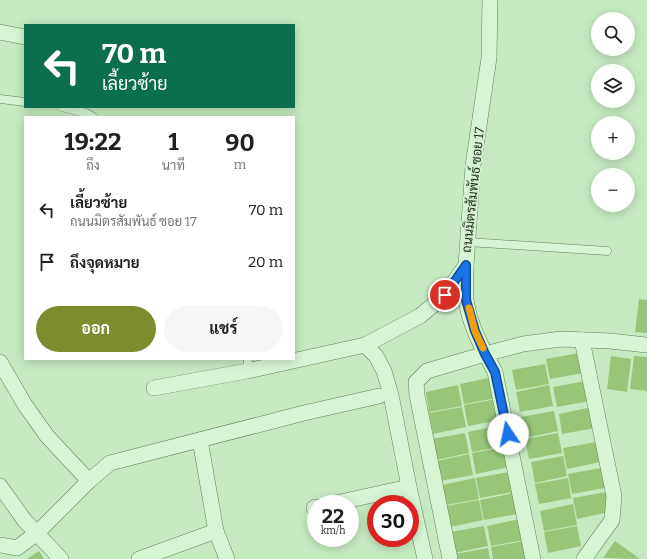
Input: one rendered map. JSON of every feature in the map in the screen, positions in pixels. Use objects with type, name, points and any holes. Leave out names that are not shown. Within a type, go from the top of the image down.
[{"type":"street","name":"ถนนมิตรสัมพันธ์ ซอย 17","points":[[295,357],[365,345],[420,316],[445,295],[466,265],[473,166],[489,58],[490,0]]},
{"type":"street","points":[[0,32],[24,38]]},
{"type":"street","points":[[466,265],[466,300],[475,331],[495,372],[533,559]]},
{"type":"street","points":[[450,559],[417,395],[416,382],[426,371],[524,344],[561,339],[647,345]]},
{"type":"street","points":[[582,340],[614,496],[612,520],[584,559]]},
{"type":"street","points":[[365,345],[376,356],[384,371],[391,395],[425,559]]},
{"type":"street","name":"ถนนมิตรสัมพันธ์ ซอย 17","points":[[154,388],[248,365],[277,360]]},
{"type":"street","points":[[0,362],[25,405],[47,436],[89,481]]},
{"type":"street","points":[[0,546],[17,548],[37,533],[89,481],[110,463],[304,413],[379,396]]},
{"type":"street","points":[[200,440],[216,531],[227,559]]},
{"type":"street","points":[[0,486],[25,521],[61,559]]},
{"type":"street","points":[[359,498],[409,487]]},
{"type":"street","points":[[139,559],[216,531]]},
{"type":"lane","points":[[0,99],[24,102]]},
{"type":"lane","points":[[65,108],[88,116]]},
{"type":"lane","points":[[468,242],[607,251]]},
{"type":"building","points":[[639,299],[647,300],[647,333],[635,332]]},
{"type":"building","points":[[579,353],[583,373],[550,379],[546,359]]},
{"type":"building","points":[[611,356],[631,359],[627,392],[607,389]]},
{"type":"building","points":[[634,356],[647,357],[647,391],[630,389]]},
{"type":"building","points":[[545,364],[549,384],[516,390],[512,370]]},
{"type":"building","points":[[493,377],[497,398],[464,404],[460,384]]},
{"type":"building","points":[[586,381],[590,401],[557,407],[553,387]]},
{"type":"building","points":[[458,385],[462,406],[429,412],[426,392]]},
{"type":"building","points":[[549,385],[553,406],[520,412],[516,392]]},
{"type":"building","points":[[497,399],[501,420],[468,426],[464,405]]},
{"type":"building","points":[[462,407],[466,427],[433,434],[429,413]]},
{"type":"building","points":[[592,407],[595,428],[562,434],[559,414]]},
{"type":"building","points":[[554,411],[558,431],[525,438],[521,417]]},
{"type":"building","points":[[501,425],[505,446],[472,452],[468,432]]},
{"type":"building","points":[[465,433],[469,453],[436,460],[432,439]]},
{"type":"building","points":[[558,433],[562,453],[529,459],[525,439]]},
{"type":"building","points":[[596,442],[600,462],[567,469],[563,448]]},
{"type":"building","points":[[505,447],[509,467],[476,474],[472,453]]},
{"type":"building","points":[[469,454],[473,475],[440,481],[437,461]]},
{"type":"building","points":[[563,456],[567,476],[535,483],[531,462]]},
{"type":"building","points":[[601,468],[605,488],[572,494],[568,474]]},
{"type":"building","points":[[509,472],[513,492],[480,498],[476,478]]},
{"type":"building","points":[[475,478],[479,499],[446,505],[442,485]]},
{"type":"building","points":[[568,478],[571,498],[539,504],[535,484]]},
{"type":"building","points":[[606,492],[609,512],[577,519],[573,498]]},
{"type":"building","points":[[513,493],[517,514],[484,520],[480,500]]},
{"type":"building","points":[[479,500],[483,520],[450,527],[446,506]]},
{"type":"building","points":[[573,504],[577,525],[544,531],[540,511]]},
{"type":"building","points":[[520,519],[524,540],[491,546],[487,526]]},
{"type":"building","points":[[484,526],[488,546],[455,553],[451,532]]},
{"type":"building","points":[[577,526],[581,546],[548,553],[544,532]]},
{"type":"building","points":[[524,541],[527,559],[493,559],[491,547]]},
{"type":"building","points":[[615,541],[640,559],[603,558]]},
{"type":"building","points":[[488,548],[490,559],[456,559],[455,554]]},
{"type":"building","points":[[39,551],[44,559],[27,559]]},
{"type":"slow traffic","points":[[469,308],[475,331],[483,348]]},
{"type":"route","points":[[445,295],[466,265],[466,300],[475,331],[495,372],[508,434]]}]
